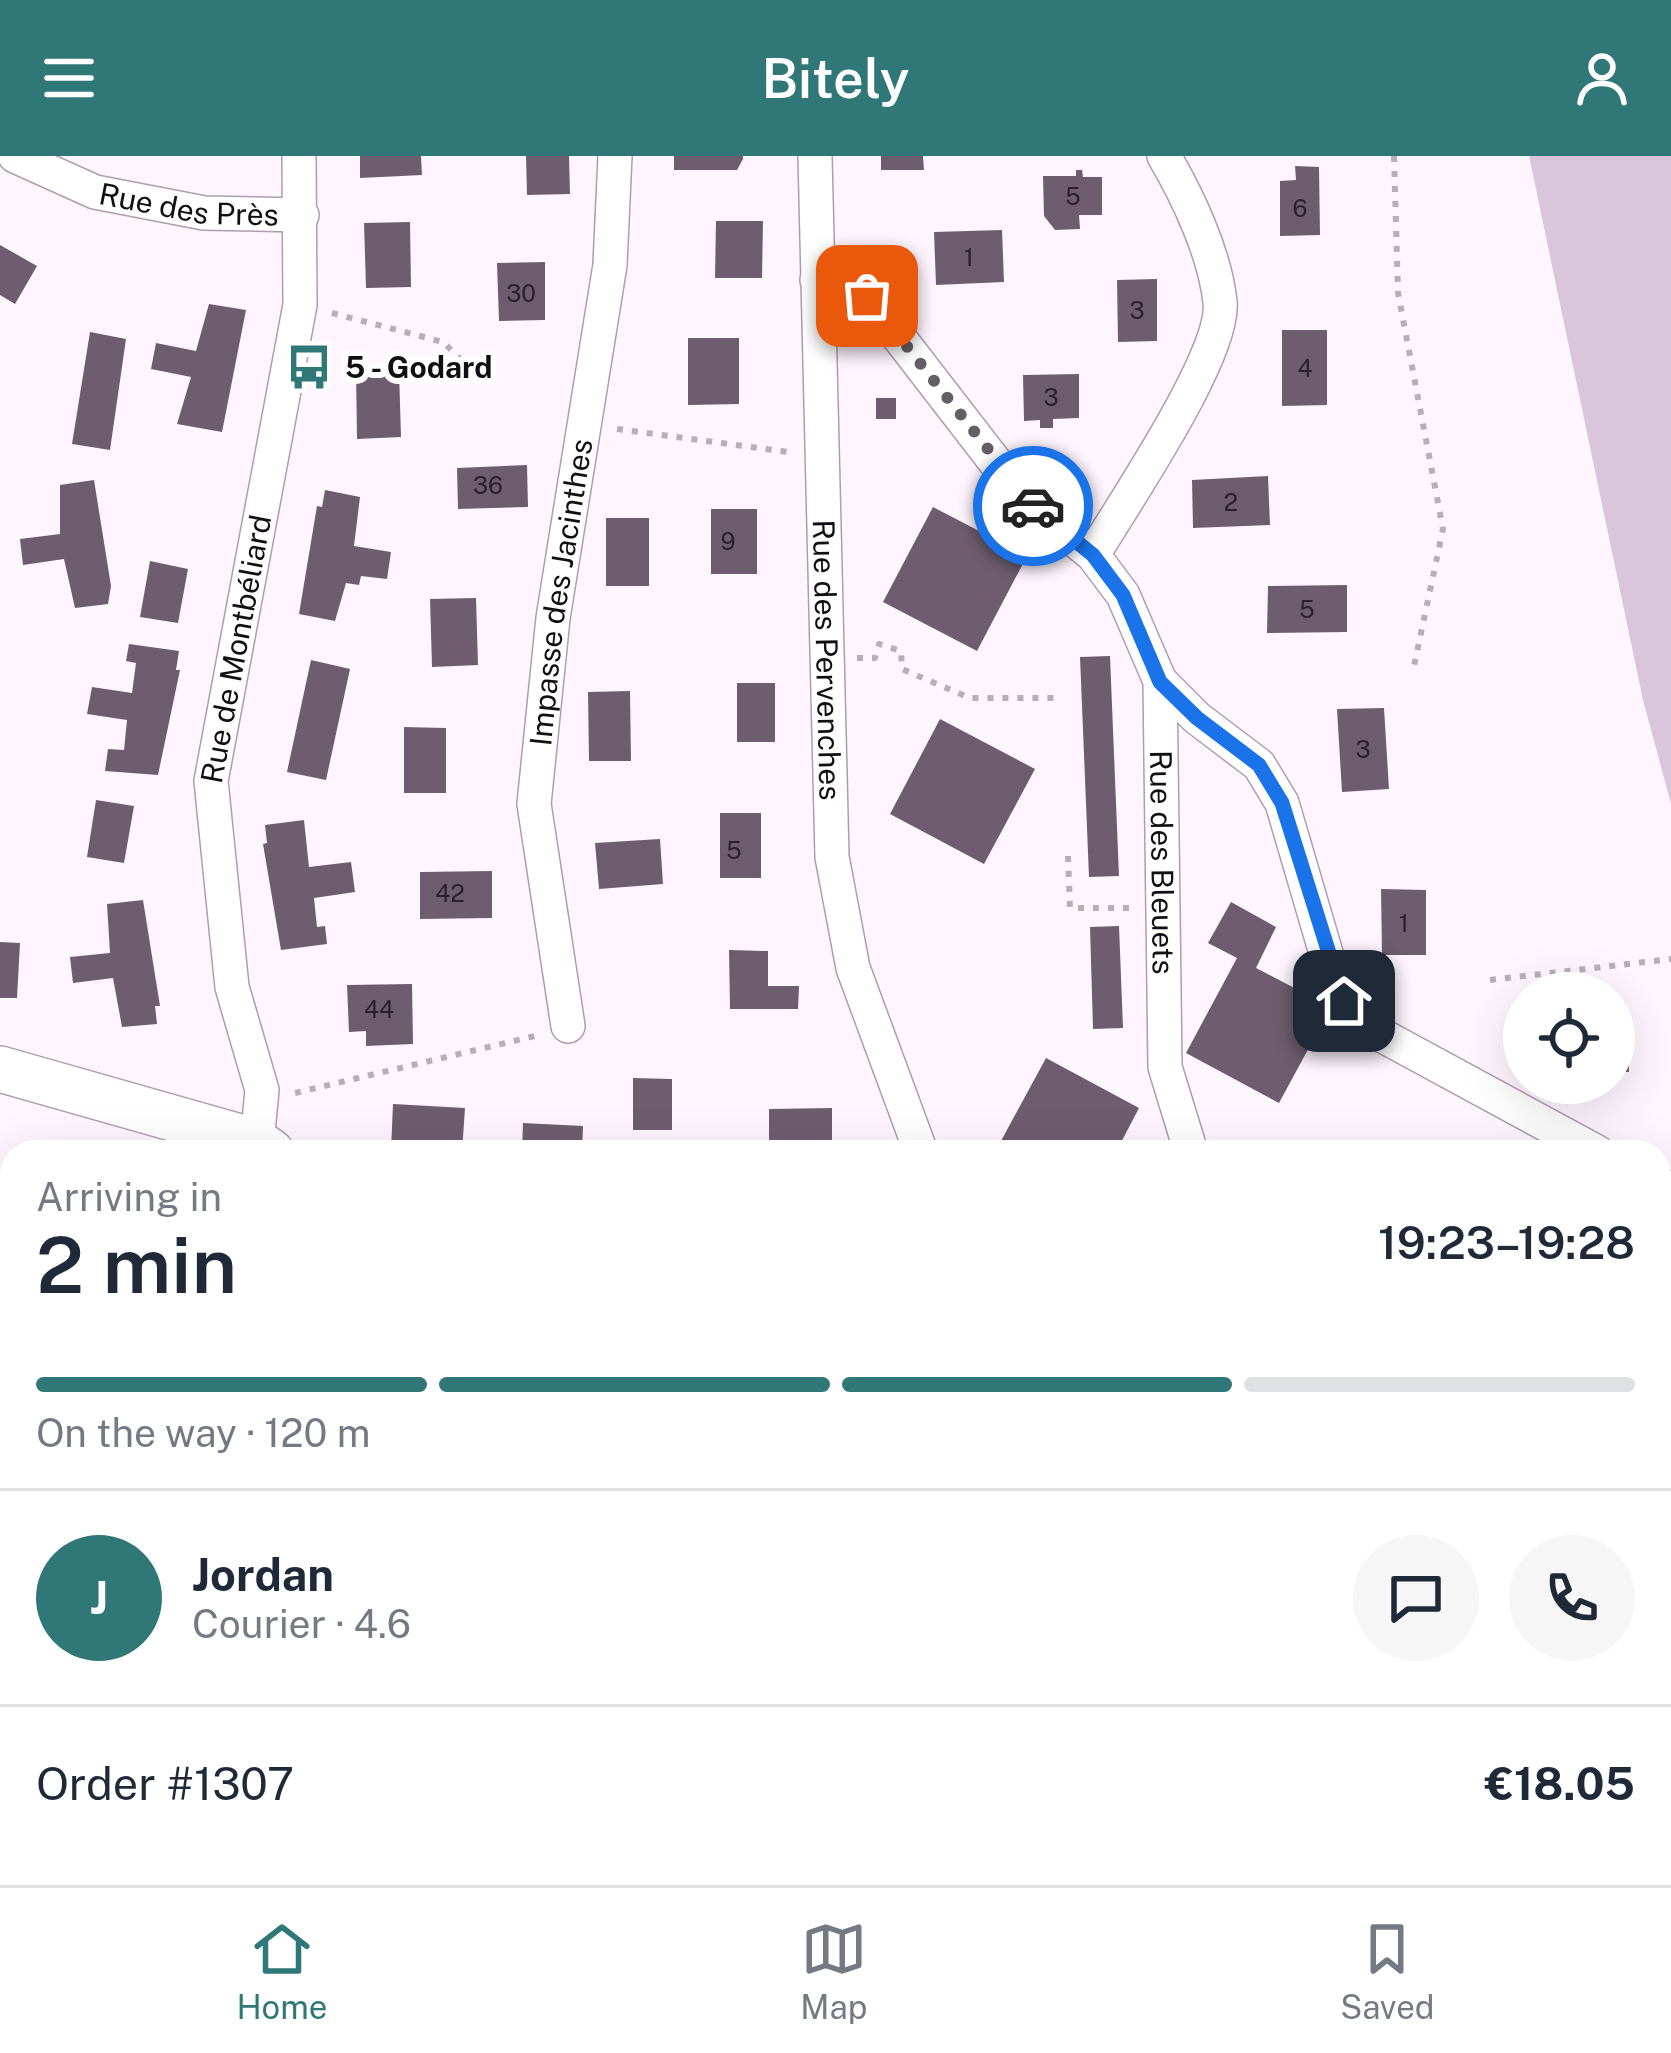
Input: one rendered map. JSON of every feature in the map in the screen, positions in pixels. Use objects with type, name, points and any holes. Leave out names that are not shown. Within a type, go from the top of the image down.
[{"type":"street","name":"Rue des Près","points":[[15,156],[95,192],[204,212],[302,215]]},
{"type":"street","name":"Rue de Montbéliard","points":[[264,1140],[262,1090],[232,987],[211,782],[300,304],[299,156]]},
{"type":"street","name":"Impasse des Jacinthes","points":[[568,1026],[534,804],[553,618],[610,265],[615,156]]},
{"type":"street","name":"Rue des Pervenches","points":[[815,156],[832,857],[853,968],[917,1140]]},
{"type":"street","points":[[1093,555],[1210,353],[1221,305],[1203,242],[1164,156]]},
{"type":"street","name":"Rue des Bleuets","points":[[817,280],[867,296],[1024,498],[1093,555],[1123,595],[1160,682],[1165,1067],[1188,1140]]},
{"type":"street","points":[[1160,682],[1197,718],[1259,765],[1282,803],[1334,977],[1361,1024],[1575,1140]]},
{"type":"street","points":[[0,1069],[240,1140]]},
{"type":"path","points":[[1394,156],[1398,293],[1443,529],[1414,666]]},
{"type":"path","points":[[300,304],[443,342],[462,362]]},
{"type":"path","points":[[584,424],[825,460]]},
{"type":"path","points":[[853,658],[875,658],[879,644],[902,651],[902,669],[970,698],[1058,698]]},
{"type":"path","points":[[1067,856],[1070,908],[1163,908]]},
{"type":"path","points":[[1490,980],[1671,959]]},
{"type":"path","points":[[262,1090],[300,1094],[568,1026]]},
{"type":"shaded area","points":[[1529,156],[1671,156],[1671,804],[1643,700]]},
{"type":"building","points":[[360,156],[421,156],[422,175],[360,178]]},
{"type":"building","points":[[526,156],[569,156],[570,194],[527,195]]},
{"type":"building","points":[[674,156],[743,159],[737,170],[674,170]]},
{"type":"building","points":[[881,156],[923,156],[924,170],[881,170]]},
{"type":"building","points":[[1295,166],[1319,167],[1320,235],[1280,236],[1280,181],[1296,180]]},
{"type":"building","points":[[1076,170],[1082,170],[1083,177],[1102,177],[1102,215],[1079,215],[1080,229],[1055,230],[1044,216],[1043,176],[1076,176]]},
{"type":"building","points":[[716,221],[763,221],[762,278],[715,278]]},
{"type":"building","points":[[410,222],[411,287],[366,288],[364,223]]},
{"type":"building","points":[[1002,230],[1004,282],[936,285],[934,232]]},
{"type":"building","points":[[0,245],[37,266],[15,304],[0,295]]},
{"type":"building","points":[[545,262],[545,320],[499,321],[497,263]]},
{"type":"building","points":[[1157,279],[1157,341],[1118,342],[1117,280]]},
{"type":"building","points":[[209,304],[246,310],[222,432],[177,424],[191,377],[151,369],[156,343],[196,351]]},
{"type":"building","points":[[1282,330],[1327,330],[1327,405],[1282,406]]},
{"type":"building","points":[[90,332],[126,339],[110,450],[72,444]]},
{"type":"building","points":[[688,338],[739,338],[739,404],[688,405]]},
{"type":"building","points":[[399,370],[401,437],[357,439],[356,371]]},
{"type":"building","points":[[1079,374],[1079,418],[1053,419],[1053,428],[1040,428],[1040,420],[1024,421],[1023,375]]},
{"type":"building","points":[[876,398],[896,398],[896,419],[876,419]]},
{"type":"building","points":[[527,465],[528,507],[458,509],[457,468]]},
{"type":"building","points":[[1268,476],[1270,525],[1193,528],[1192,480]]},
{"type":"building","points":[[94,480],[111,586],[108,604],[75,608],[64,559],[23,565],[20,539],[60,534],[60,485]]},
{"type":"building","points":[[325,490],[360,497],[354,546],[391,552],[387,579],[361,576],[359,585],[346,583],[335,621],[299,614],[317,506],[322,507]]},
{"type":"building","points":[[933,507],[1027,556],[977,651],[883,602]]},
{"type":"building","points":[[711,509],[757,509],[757,574],[711,574]]},
{"type":"building","points":[[606,518],[649,518],[649,586],[606,586]]},
{"type":"building","points":[[150,561],[188,569],[178,623],[140,617]]},
{"type":"building","points":[[1347,585],[1347,632],[1267,633],[1268,586]]},
{"type":"building","points":[[476,598],[478,665],[432,667],[430,599]]},
{"type":"building","points":[[129,644],[179,651],[176,670],[180,670],[158,775],[105,771],[108,749],[124,750],[127,720],[87,714],[92,687],[132,693],[136,663],[126,661]]},
{"type":"building","points":[[1110,656],[1119,876],[1089,877],[1080,657]]},
{"type":"building","points":[[311,660],[350,669],[326,780],[287,772]]},
{"type":"building","points":[[737,683],[775,683],[775,742],[737,742]]},
{"type":"building","points":[[630,691],[631,761],[589,761],[588,692]]},
{"type":"building","points":[[1384,708],[1389,789],[1342,792],[1337,709]]},
{"type":"building","points":[[940,719],[1035,769],[984,864],[890,814]]},
{"type":"building","points":[[404,727],[446,728],[446,793],[404,793]]},
{"type":"building","points":[[96,800],[134,806],[124,863],[87,857]]},
{"type":"building","points":[[720,813],[761,813],[761,878],[720,878]]},
{"type":"building","points":[[304,820],[309,867],[351,862],[355,892],[314,898],[317,927],[325,926],[327,944],[281,950],[263,844],[267,843],[265,825]]},
{"type":"building","points":[[660,839],[663,884],[599,889],[595,843]]},
{"type":"building","points":[[492,871],[492,918],[420,919],[420,872]]},
{"type":"building","points":[[1381,889],[1426,890],[1426,955],[1382,955]]},
{"type":"building","points":[[143,900],[160,1006],[155,1006],[157,1024],[122,1027],[113,978],[73,983],[70,957],[110,953],[107,904]]},
{"type":"building","points":[[1231,902],[1276,927],[1256,968],[1331,1007],[1279,1103],[1186,1053],[1237,958],[1208,943]]},
{"type":"building","points":[[1119,926],[1123,1028],[1093,1029],[1090,927]]},
{"type":"building","points":[[0,942],[20,943],[17,998],[0,998]]},
{"type":"building","points":[[729,950],[768,951],[768,986],[799,986],[798,1009],[730,1009]]},
{"type":"building","points":[[412,984],[413,1044],[366,1046],[366,1031],[349,1032],[347,985]]},
{"type":"building","points":[[1046,1058],[1139,1108],[1122,1140],[1002,1140]]},
{"type":"building","points":[[633,1078],[672,1079],[672,1130],[633,1130]]},
{"type":"building","points":[[393,1104],[465,1108],[463,1140],[391,1140]]},
{"type":"building","points":[[832,1108],[832,1140],[769,1140],[769,1109]]},
{"type":"building","points":[[523,1123],[583,1126],[582,1140],[522,1140]]},
{"type":"way so far","points":[[867,296],[1033,506]]},
{"type":"place","name":"5 - Godard","points":[[309,367]]},
{"type":"route","points":[[1033,506],[1093,555],[1123,595],[1160,682],[1197,718],[1259,765],[1282,803],[1344,1001]]}]
